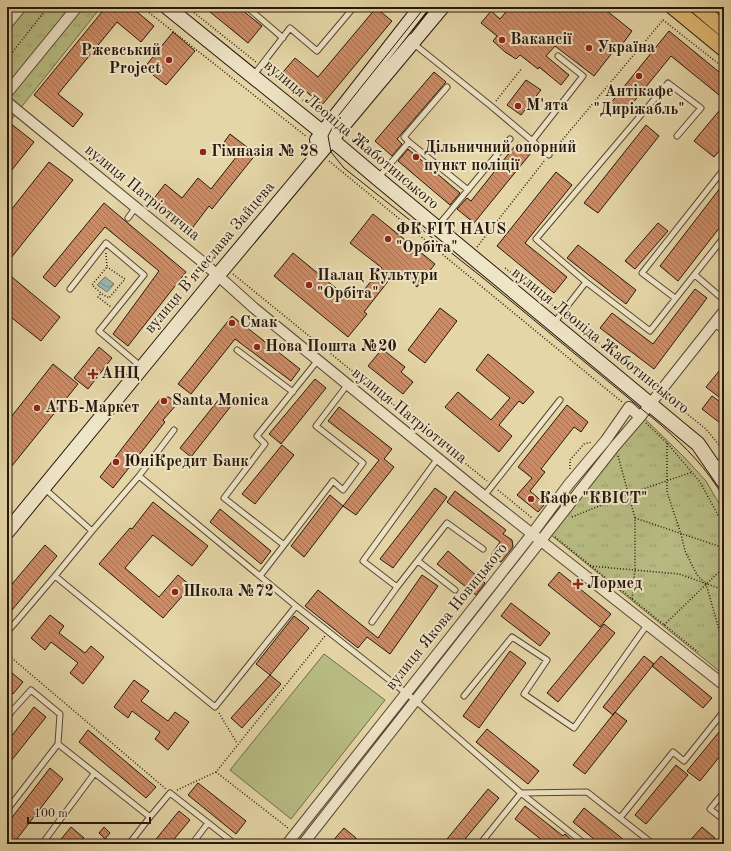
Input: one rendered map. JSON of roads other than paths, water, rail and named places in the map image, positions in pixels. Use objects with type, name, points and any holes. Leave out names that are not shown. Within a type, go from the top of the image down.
[{"type":"main road","name":"вулиця Леоніда Жаботинського","points":[[168,7],[328,136],[470,256],[698,444],[718,463],[724,482]]},
{"type":"main road","name":"вулиця Вʼячеслава Зайцева","points":[[7,532],[221,273],[328,136],[422,7]]},
{"type":"main road","points":[[673,7],[724,50]]},
{"type":"main road","points":[[698,7],[724,29]]},
{"type":"main road","name":"вулиця Вʼячеслава Зайцева","points":[[328,136],[413,43],[438,12]]},
{"type":"main road","name":"вулиця Вʼячеслава Зайцева","points":[[7,524],[138,364],[221,273]]},
{"type":"street","points":[[7,24],[21,7]]},
{"type":"street","points":[[7,93],[77,7]]},
{"type":"street","name":"вулиця Патріотична","points":[[7,102],[136,207],[221,273],[254,308],[484,496],[724,685]]},
{"type":"street","name":"вулиця Якова Новицького","points":[[304,844],[615,446],[640,417],[724,311]]},
{"type":"street","name":"вулиця Якова Новицького","points":[[287,844],[540,524],[569,484],[606,440],[639,394]]},
{"type":"street","points":[[629,407],[640,417]]},
{"type":"lane","points":[[247,7],[283,38]]},
{"type":"lane","points":[[253,76],[290,28],[317,51],[354,7]]},
{"type":"lane","points":[[422,7],[438,12]]},
{"type":"lane","points":[[413,43],[549,155]]},
{"type":"lane","points":[[532,141],[583,76],[558,56]]},
{"type":"lane","points":[[677,136],[701,108],[668,83],[536,239],[586,282],[650,331],[724,238]]},
{"type":"lane","points":[[447,87],[404,137],[468,190]]},
{"type":"lane","points":[[437,228],[510,139]]},
{"type":"lane","points":[[377,178],[409,142]]},
{"type":"lane","points":[[675,298],[642,273],[724,169]]},
{"type":"lane","points":[[128,218],[136,207]]},
{"type":"lane","points":[[70,289],[106,243],[144,275],[114,310],[99,331],[138,364]]},
{"type":"lane","points":[[695,275],[724,300]]},
{"type":"lane","points":[[553,324],[586,282]]},
{"type":"lane","points":[[714,324],[724,331]]},
{"type":"lane","points":[[237,350],[292,392]]},
{"type":"lane","points":[[284,545],[224,498],[265,444],[257,436],[318,360]]},
{"type":"lane","points":[[260,576],[333,481],[344,490],[363,463],[316,426],[348,384]]},
{"type":"lane","points":[[484,496],[560,400]]},
{"type":"lane","points":[[9,630],[139,476],[174,430]]},
{"type":"lane","points":[[397,587],[362,561],[438,458]]},
{"type":"lane","points":[[139,476],[296,606],[416,701],[521,793],[585,844]]},
{"type":"lane","points":[[44,487],[92,531]]},
{"type":"lane","points":[[372,622],[397,587],[447,523],[483,549]]},
{"type":"lane","points":[[418,561],[455,590]]},
{"type":"lane","points":[[55,576],[216,708],[296,606]]},
{"type":"lane","points":[[464,696],[512,637],[547,660],[524,694],[574,728],[647,625]]},
{"type":"lane","points":[[7,718],[31,690],[60,714],[58,744],[7,810]]},
{"type":"lane","points":[[7,707],[12,711]]},
{"type":"lane","points":[[620,818],[673,752],[684,761],[724,711]]},
{"type":"lane","points":[[58,744],[150,817]]},
{"type":"lane","points":[[42,844],[94,774]]},
{"type":"lane","points":[[521,793],[586,792],[653,844]]},
{"type":"lane","points":[[724,792],[710,809],[724,820]]},
{"type":"lane","points":[[129,844],[170,793],[235,844]]},
{"type":"lane","points":[[480,844],[521,793]]},
{"type":"lane","points":[[192,844],[208,823]]},
{"type":"water","points":[[105,277],[114,284],[107,292],[97,285]]},
{"type":"tram line","points":[[425,7],[339,115],[328,136],[331,152],[344,168],[483,278],[661,425],[696,459],[724,498]]},
{"type":"tram line","points":[[411,34],[432,7]]},
{"type":"place","name":"Вакансії","points":[[502,40]]},
{"type":"place","name":"Україна","points":[[589,48]]},
{"type":"place","name":"Ржевський Project","points":[[169,60]]},
{"type":"place","name":"Антiкафе \"Дирiжабль\"","points":[[639,76]]},
{"type":"place","name":"М'ята","points":[[518,106]]},
{"type":"place","name":"Гімназія № 28","points":[[203,152]]},
{"type":"place","name":"Дільничний опорний пункт поліції","points":[[416,157]]},
{"type":"place","name":"ФК FIT HAUS \"Орбіта\"","points":[[388,239]]},
{"type":"place","name":"Палац Культури \"Орбіта\"","points":[[309,285]]},
{"type":"place","name":"Смак","points":[[232,323]]},
{"type":"place","name":"Нова Пошта №20","points":[[257,347]]},
{"type":"place","name":"АНЦ","points":[[93,374]]},
{"type":"place","name":"Santa Monica","points":[[164,401]]},
{"type":"place","name":"АТБ-Маркет","points":[[37,408]]},
{"type":"place","name":"ЮніКредит Банк","points":[[116,462]]},
{"type":"place","name":"Кафе \"КВІСТ\"","points":[[531,499]]},
{"type":"place","name":"Лормед","points":[[578,584]]},
{"type":"place","name":"Школа №72","points":[[175,592]]}]
